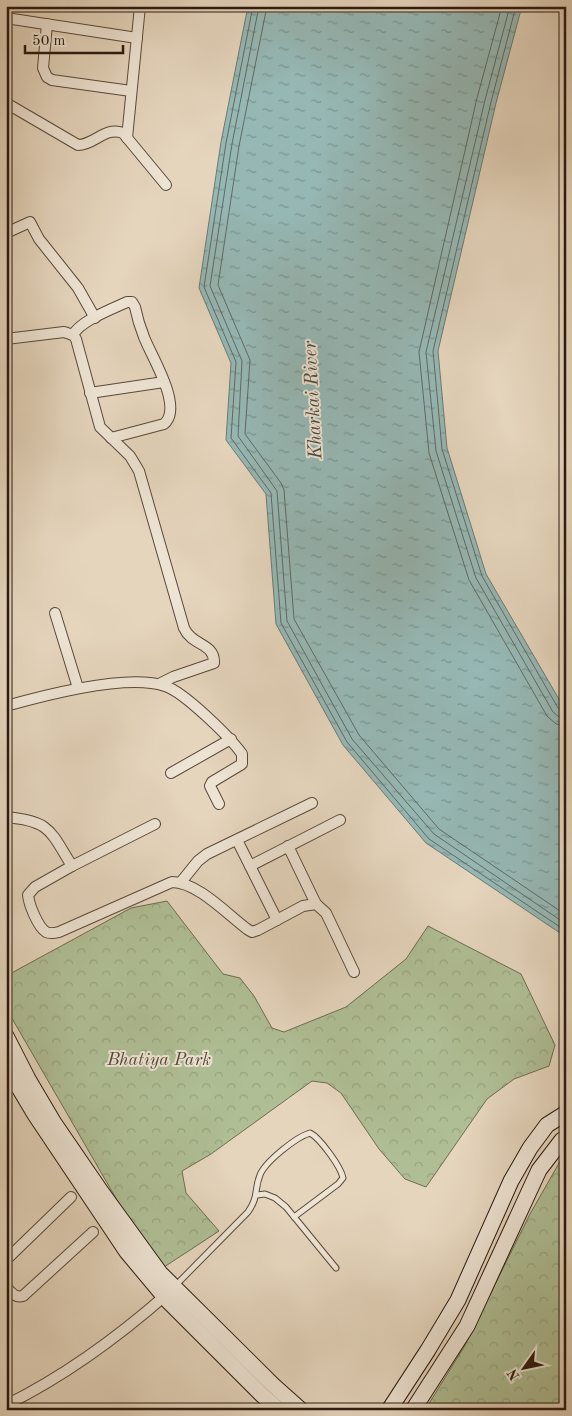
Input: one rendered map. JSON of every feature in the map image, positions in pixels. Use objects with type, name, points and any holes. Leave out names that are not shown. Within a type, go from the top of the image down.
[{"type":"main road","points":[[6,1036],[28,1079],[54,1123],[160,1273],[169,1292],[262,1395],[279,1410]]},
{"type":"main road","points":[[6,1066],[34,1113],[127,1252],[301,1410]]},
{"type":"main road","points":[[389,1409],[458,1300],[511,1181],[530,1148],[547,1125],[566,1113]]},
{"type":"main road","points":[[412,1410],[467,1326],[539,1170],[562,1140],[566,1138]]},
{"type":"street","points":[[127,138],[140,6]]},
{"type":"street","points":[[6,18],[137,38]]},
{"type":"street","points":[[47,24],[43,68],[47,77],[52,80],[131,91]]},
{"type":"street","points":[[6,102],[78,145],[88,144],[111,131],[123,133],[166,185]]},
{"type":"street","points":[[6,233],[30,222],[38,238],[78,288],[95,318]]},
{"type":"street","points":[[73,335],[79,327],[95,318],[127,302],[134,304],[144,337],[164,382],[170,408],[167,421],[160,425],[111,438]]},
{"type":"street","points":[[6,340],[64,332],[73,335],[76,339],[97,422],[100,428],[130,456],[139,471],[186,634],[209,649],[214,659],[214,663],[173,677],[159,684]]},
{"type":"street","points":[[90,392],[164,382]]},
{"type":"street","points":[[55,613],[78,688]]},
{"type":"street","points":[[6,706],[78,688],[129,682],[159,684],[178,692],[231,739],[242,754],[242,764],[216,779],[210,786],[219,804]]},
{"type":"street","points":[[171,773],[231,739]]},
{"type":"street","points":[[181,882],[198,861],[312,803]]},
{"type":"street","points":[[6,817],[39,823],[49,830],[72,866]]},
{"type":"street","points":[[250,866],[340,820]]},
{"type":"street","points":[[155,824],[35,887],[28,895],[28,901],[46,932],[51,934],[59,932],[172,882],[181,882],[203,894],[252,932],[303,906],[316,904]]},
{"type":"street","points":[[237,840],[277,920]]},
{"type":"street","points":[[288,846],[316,904],[326,913],[354,972]]},
{"type":"street","points":[[6,1260],[71,1197]]},
{"type":"street","points":[[6,1288],[13,1295],[23,1296],[93,1232]]},
{"type":"street","points":[[6,1405],[78,1363],[169,1292]]},
{"type":"lane","points":[[169,1292],[248,1212],[254,1204],[260,1174],[267,1162],[302,1136],[310,1133],[313,1134],[339,1168],[343,1178],[338,1184],[294,1217]]},
{"type":"lane","points":[[257,1195],[265,1194],[275,1198],[294,1217],[336,1268]]},
{"type":"green space","name":"Bhatiya Park","points":[[167,901],[223,974],[240,978],[254,996],[272,1028],[284,1032],[346,1007],[406,959],[428,926],[521,974],[555,1045],[549,1066],[514,1079],[487,1099],[426,1187],[405,1179],[379,1149],[341,1093],[327,1083],[312,1081],[211,1154],[182,1171],[186,1193],[219,1231],[158,1271],[6,1008],[6,976],[131,908]]},
{"type":"green space","points":[[566,1151],[566,1410],[425,1410],[464,1347],[530,1214]]},
{"type":"water","name":"Kharkai River","points":[[248,6],[522,6],[496,103],[438,351],[447,448],[486,574],[563,706],[566,708],[566,937],[426,843],[343,745],[276,624],[266,494],[226,440],[231,363],[199,288],[221,142]]}]
